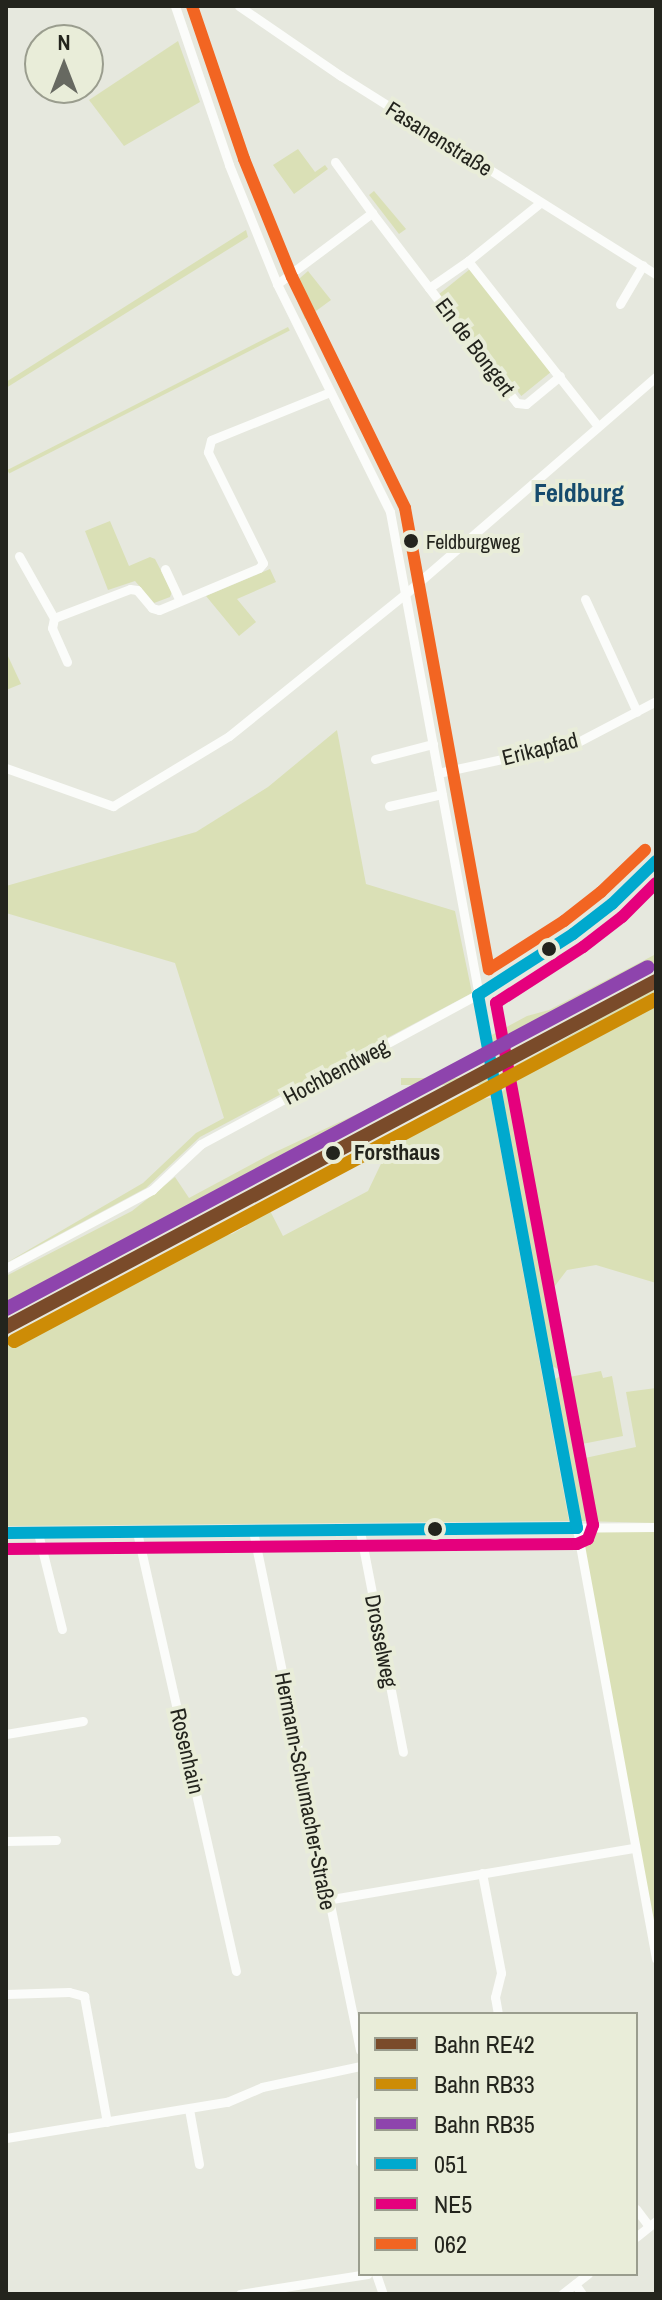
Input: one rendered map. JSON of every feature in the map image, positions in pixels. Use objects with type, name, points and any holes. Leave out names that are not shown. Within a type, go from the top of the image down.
[{"type":"street","points":[[175,6],[229,165],[277,284],[390,512],[656,1959]]},
{"type":"street","name":"Fasanenstraße","points":[[239,6],[341,76],[656,274]]},
{"type":"street","points":[[335,162],[429,288]]},
{"type":"street","name":"En de Bongert","points":[[540,203],[429,288],[517,403],[526,404],[560,376]]},
{"type":"street","points":[[277,284],[372,213]]},
{"type":"street","points":[[468,261],[598,426]]},
{"type":"street","points":[[620,304],[643,265]]},
{"type":"street","points":[[6,768],[113,806],[229,736],[404,595],[656,377]]},
{"type":"street","points":[[54,618],[130,589],[137,590],[152,608],[159,610],[259,568],[263,563],[208,452],[211,440],[330,392]]},
{"type":"street","points":[[19,556],[54,618],[52,628],[67,662]]},
{"type":"street","points":[[165,569],[180,601]]},
{"type":"street","points":[[585,599],[637,712]]},
{"type":"street","name":"Erikapfad","points":[[438,773],[576,743],[656,701]]},
{"type":"street","points":[[375,759],[433,744]]},
{"type":"street","points":[[389,806],[442,794]]},
{"type":"street","name":"Hochbendweg","points":[[6,1268],[152,1190],[201,1144],[478,995],[573,934],[612,904],[656,861]]},
{"type":"street","points":[[6,1533],[656,1527]]},
{"type":"street","name":"Hermann-Schumacher-Straße","points":[[253,1531],[326,1900],[358,2041]]},
{"type":"street","name":"Drosselweg","points":[[360,1531],[403,1752]]},
{"type":"street","name":"Rosenhain","points":[[137,1532],[236,1971]]},
{"type":"street","points":[[38,1533],[62,1629]]},
{"type":"street","points":[[6,1734],[83,1721]]},
{"type":"street","points":[[6,1841],[56,1840]]},
{"type":"street","points":[[326,1900],[635,1848]]},
{"type":"street","points":[[482,1873],[501,1973],[495,1997],[498,2012]]},
{"type":"street","points":[[6,1994],[69,1992],[84,1996],[107,2122]]},
{"type":"street","points":[[6,2138],[227,2102],[262,2087],[358,2066]]},
{"type":"street","points":[[189,2109],[199,2164]]},
{"type":"street","points":[[638,2211],[653,2224]]},
{"type":"street","points":[[240,2294],[358,2275]]},
{"type":"street","points":[[562,2294],[585,2276]]},
{"type":"street","points":[[575,2284],[582,2294]]},
{"type":"green space","points":[[178,41],[200,102],[124,146],[92,104],[104,104],[104,90]]},
{"type":"green space","points":[[298,149],[315,172],[325,165],[328,169],[294,194],[273,165]]},
{"type":"green space","points":[[374,191],[406,229],[399,234],[369,195]]},
{"type":"green space","points":[[246,230],[248,237],[6,388],[6,382]]},
{"type":"green space","points":[[470,269],[552,371],[521,396],[439,294]]},
{"type":"green space","points":[[308,271],[331,300],[305,319],[291,286]]},
{"type":"green space","points":[[288,327],[290,331],[9,474],[7,470]]},
{"type":"green space","points":[[110,521],[129,566],[150,557],[155,559],[172,592],[170,597],[154,603],[135,581],[108,590],[85,531]]},
{"type":"green space","points":[[270,569],[276,582],[237,599],[256,622],[239,636],[206,596]]},
{"type":"green space","points":[[6,652],[21,684],[6,690]]},
{"type":"green space","points":[[337,730],[366,884],[455,911],[472,993],[200,1137],[146,1188],[6,1263],[143,1183],[196,1133],[224,1118],[175,963],[6,913],[6,886],[196,832],[268,787]]},
{"type":"green space","points":[[656,954],[656,969],[529,1036],[509,1039],[492,1048],[490,1036],[527,1016],[549,1010]]},
{"type":"green space","points":[[656,988],[656,991],[503,1078],[498,1075]]},
{"type":"green space","points":[[656,1004],[656,1283],[596,1265],[567,1270],[548,1295],[562,1368],[558,1369],[552,1366],[500,1093],[538,1066]]},
{"type":"green space","points":[[477,1058],[434,1085],[6,1314],[6,1276],[132,1211],[175,1177],[189,1198],[271,1154]]},
{"type":"green space","points":[[401,1078],[487,1078],[487,1085],[401,1085]]},
{"type":"green space","points":[[491,1098],[569,1521],[6,1526],[6,1339],[200,1239],[232,1234],[246,1226],[239,1214],[265,1201],[283,1236],[368,1191],[389,1147],[479,1099]]},
{"type":"green space","points":[[601,1371],[603,1378],[612,1376],[623,1436],[582,1444],[585,1458],[636,1447],[626,1392],[656,1388],[656,1523],[581,1521],[555,1379],[563,1375],[567,1391],[572,1390],[569,1377]]},
{"type":"green space","points":[[590,1532],[656,1532],[656,1935],[583,1542]]},
{"type":"rail line","name":"RB35","points":[[6,1309],[648,967]]},
{"type":"rail line","name":"RE42","points":[[6,1327],[656,981]]},
{"type":"rail line","name":"RB33","points":[[14,1341],[656,999]]},
{"type":"transit line","name":"062","points":[[192,6],[244,159],[292,277],[405,508],[489,969],[564,921],[601,892],[645,850]]},
{"type":"transit line","name":"051","points":[[6,1533],[577,1528],[478,995],[573,934],[612,904],[656,861]]},
{"type":"transit line","name":"NE5","points":[[6,1549],[577,1544],[588,1539],[593,1525],[496,1003],[583,947],[622,917],[656,883]]},
{"type":"place","name":"Feldburgweg","points":[[411,541]]},
{"type":"place","name":"Forsthaus","points":[[333,1153]]},
{"type":"district","name":"Feldburg","points":[[579,493]]}]
